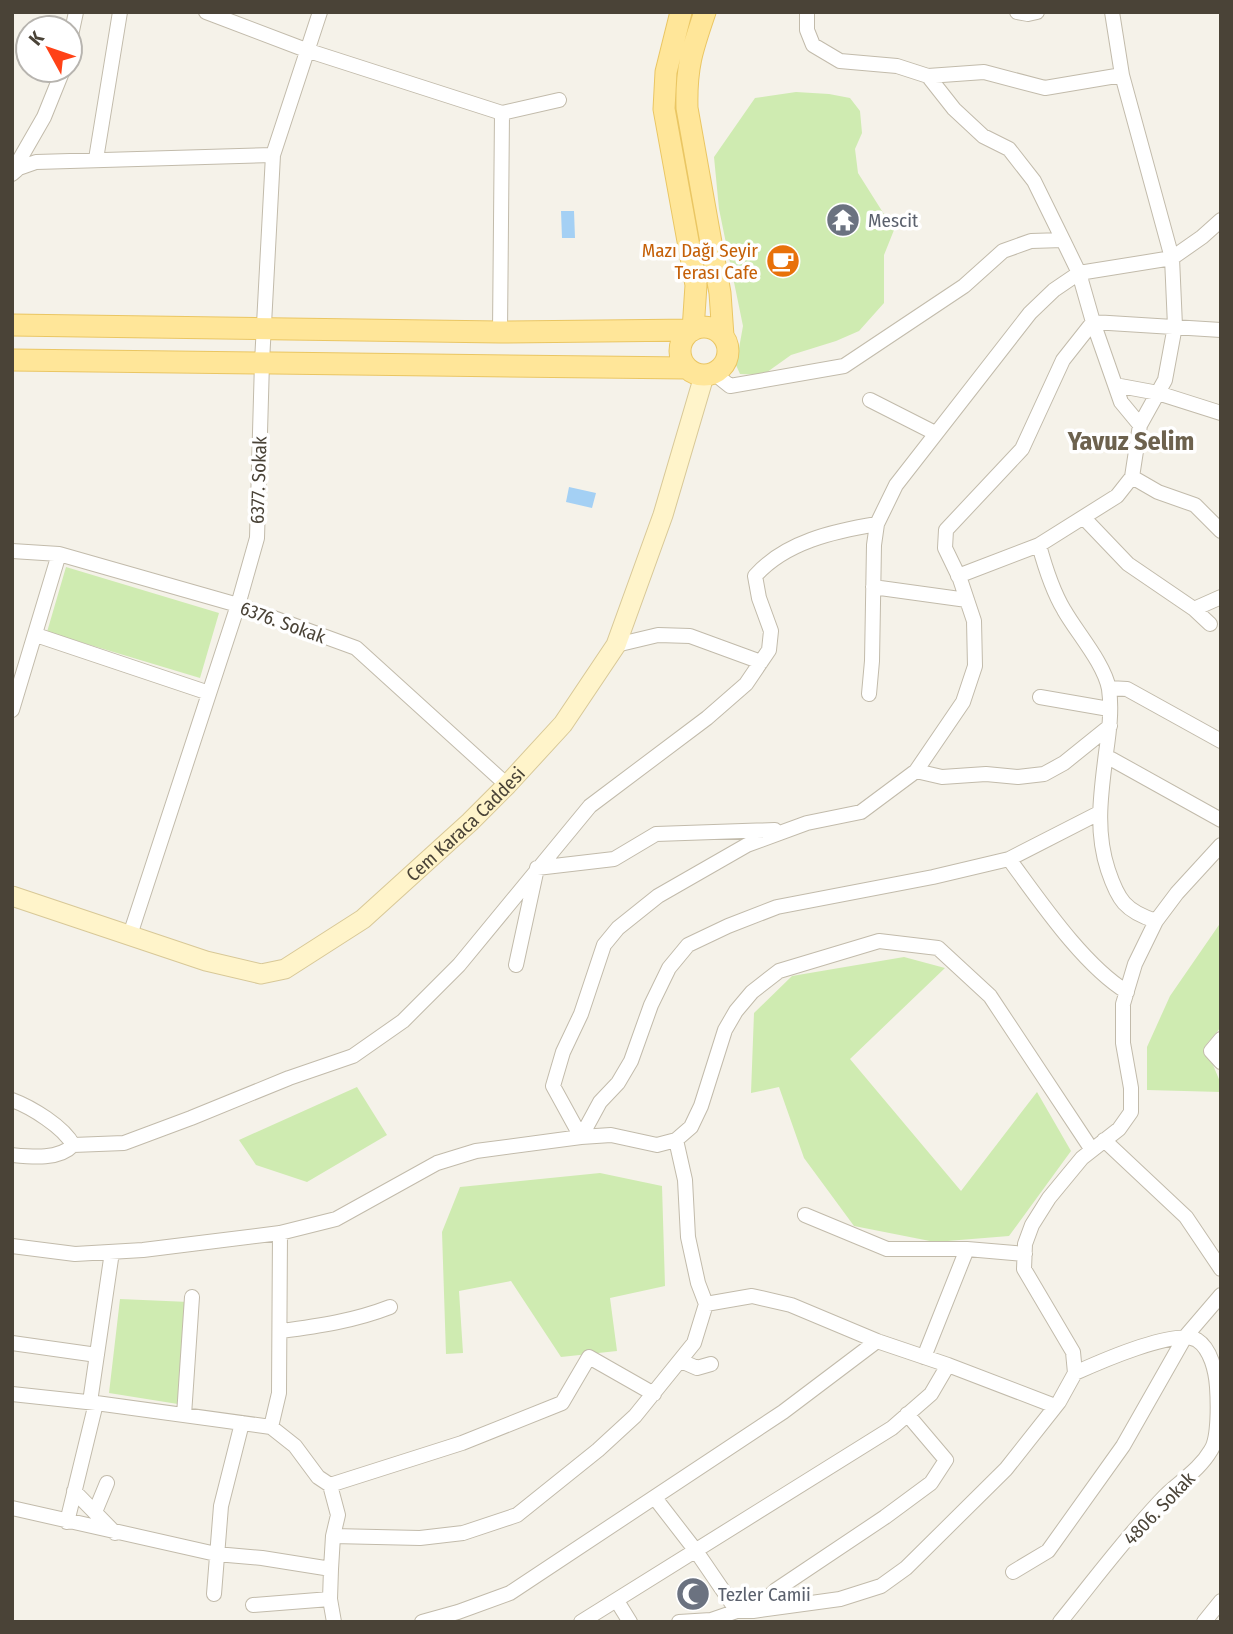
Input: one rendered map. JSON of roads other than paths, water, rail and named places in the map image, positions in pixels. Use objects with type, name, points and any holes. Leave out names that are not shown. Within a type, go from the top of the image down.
[{"type":"main road","points":[[681,12],[666,72],[664,108],[696,285],[693,330]]},
{"type":"main road","points":[[12,360],[262,362],[702,373],[724,367],[728,345],[723,335],[720,293],[687,108],[686,81],[690,56],[705,12]]},
{"type":"main road","points":[[12,325],[500,332],[693,330]]},
{"type":"main road","points":[[702,373],[681,358],[680,347],[685,337],[699,327],[712,328],[723,335]]},
{"type":"street","points":[[96,159],[120,12]]},
{"type":"street","points":[[206,12],[306,50],[502,113],[559,100]]},
{"type":"street","name":"6377. Sokak","points":[[130,935],[238,606],[257,538],[262,362],[273,155],[320,12]]},
{"type":"street","points":[[807,12],[807,30],[813,45],[840,61],[897,66],[928,76],[984,72],[1045,88],[1122,75]]},
{"type":"street","points":[[1017,12],[1037,12]]},
{"type":"street","points":[[958,576],[1039,545],[1117,496],[1132,477],[1140,425],[1165,380],[1175,326],[1172,258],[1122,75],[1112,12]]},
{"type":"street","points":[[928,76],[954,109],[983,136],[1009,149],[1034,181],[1079,273],[1121,402],[1140,425]]},
{"type":"street","points":[[12,173],[18,151],[44,117],[57,84]]},
{"type":"street","points":[[500,332],[502,113]]},
{"type":"street","points":[[12,173],[36,162],[273,155]]},
{"type":"street","points":[[869,694],[877,524],[896,485],[1030,313],[1054,290],[1079,273],[1172,258],[1202,237],[1221,219]]},
{"type":"street","points":[[702,373],[730,386],[844,366],[964,286],[1003,251],[1031,241],[1063,240]]},
{"type":"street","points":[[1093,322],[1221,330]]},
{"type":"street","points":[[581,1137],[554,1086],[562,1052],[581,1014],[604,945],[618,928],[658,896],[747,845],[807,823],[861,812],[916,771],[963,702],[975,666],[974,621],[945,548],[946,530],[1022,449],[1063,360],[1093,322]]},
{"type":"street","name":"Cem Karaca Caddesi","points":[[12,896],[206,961],[261,974],[285,969],[363,919],[507,785],[563,724],[616,645],[663,515],[702,373]]},
{"type":"street","points":[[1115,384],[1158,393],[1221,413]]},
{"type":"street","points":[[870,400],[935,433]]},
{"type":"street","points":[[1132,477],[1158,492],[1195,505],[1221,531]]},
{"type":"street","points":[[1084,518],[1128,564],[1195,610],[1210,624]]},
{"type":"street","points":[[12,1155],[50,1156],[66,1152],[74,1145],[124,1143],[289,1078],[354,1056],[403,1021],[458,965],[590,806],[707,718],[746,684],[769,650],[771,631],[759,598],[755,576],[762,568],[812,539],[877,524]]},
{"type":"street","points":[[1039,545],[1045,569],[1062,607],[1097,663],[1108,688],[1110,726],[1099,813],[1101,848],[1115,892],[1136,915],[1156,921]]},
{"type":"street","name":"6376. Sokak","points":[[12,551],[59,554],[238,606],[356,649],[507,785]]},
{"type":"street","points":[[12,710],[59,554]]},
{"type":"street","points":[[873,587],[967,600]]},
{"type":"street","points":[[1195,610],[1221,597]]},
{"type":"street","points":[[36,635],[209,693]]},
{"type":"street","points":[[616,645],[658,635],[690,636],[761,663]]},
{"type":"street","points":[[1108,688],[1128,689],[1221,741]]},
{"type":"street","points":[[1040,697],[1109,709]]},
{"type":"street","points":[[916,771],[942,777],[986,774],[1018,777],[1044,774],[1064,764],[1110,726]]},
{"type":"street","points":[[1105,756],[1221,820]]},
{"type":"street","points":[[581,1137],[600,1102],[618,1083],[632,1061],[650,1005],[669,968],[688,945],[777,907],[928,878],[1009,859],[1099,813]]},
{"type":"street","points":[[537,868],[614,859],[656,834],[790,829]]},
{"type":"street","points":[[1075,1373],[1073,1352],[1024,1269],[1025,1244],[1032,1225],[1049,1198],[1092,1150],[1119,1129],[1131,1112],[1131,1088],[1123,1044],[1123,1004],[1135,964],[1156,921],[1177,892],[1221,845]]},
{"type":"street","points":[[1009,859],[1050,914],[1107,980],[1126,992]]},
{"type":"street","points":[[516,965],[537,868]]},
{"type":"street","points":[[12,1246],[75,1254],[280,1233],[336,1219],[437,1163],[476,1151],[611,1135],[657,1145],[676,1140],[691,1127],[701,1106],[724,1030],[752,992],[779,971],[879,941],[938,948],[990,996],[1092,1150]]},
{"type":"street","points":[[1221,1039],[1211,1051],[1221,1062]]},
{"type":"street","points":[[12,1100],[68,1135],[74,1145]]},
{"type":"street","points":[[333,1536],[420,1538],[463,1533],[517,1515],[598,1450],[635,1416],[694,1343],[706,1304],[698,1283],[688,1237],[685,1180],[676,1140]]},
{"type":"street","points":[[1104,1140],[1186,1217],[1221,1269]]},
{"type":"street","points":[[805,1215],[887,1249],[968,1249],[1025,1254]]},
{"type":"street","points":[[271,1427],[279,1393],[280,1233]]},
{"type":"street","points":[[923,1357],[968,1249]]},
{"type":"street","points":[[67,1522],[93,1402],[112,1252]]},
{"type":"street","points":[[1013,1572],[1048,1551],[1123,1446],[1221,1295]]},
{"type":"street","points":[[706,1304],[752,1296],[791,1305],[877,1341],[1055,1406]]},
{"type":"street","points":[[184,1415],[192,1297]]},
{"type":"street","points":[[281,1331],[341,1323],[390,1307]]},
{"type":"street","points":[[679,1622],[711,1620],[737,1611],[755,1616],[841,1599],[881,1586],[906,1568],[1006,1469],[1055,1406],[1075,1373],[1114,1355],[1192,1339]]},
{"type":"street","name":"4806. Sokak","points":[[1060,1622],[1126,1540],[1167,1494],[1203,1464],[1214,1447],[1216,1371],[1192,1339]]},
{"type":"street","points":[[422,1622],[510,1593],[783,1412],[877,1341]]},
{"type":"street","points":[[12,1343],[97,1356]]},
{"type":"street","points":[[330,1485],[462,1443],[562,1403],[589,1357],[654,1394]]},
{"type":"street","points":[[681,1361],[697,1368],[711,1364]]},
{"type":"street","points":[[581,1622],[892,1428],[931,1394],[948,1365]]},
{"type":"street","points":[[12,1394],[93,1402],[271,1427],[295,1446],[318,1477],[330,1485],[338,1515],[333,1536],[331,1569],[330,1599],[334,1622]]},
{"type":"street","points":[[755,1616],[776,1590],[931,1483],[946,1460],[907,1414]]},
{"type":"street","points":[[214,1594],[221,1506],[242,1423]]},
{"type":"street","points":[[94,1512],[107,1483]]},
{"type":"street","points":[[74,1491],[116,1533]]},
{"type":"street","points":[[655,1498],[737,1611]]},
{"type":"street","points":[[12,1508],[216,1554],[331,1569]]},
{"type":"street","points":[[253,1605],[330,1599]]},
{"type":"street","points":[[617,1601],[630,1622]]},
{"type":"street","points":[[1204,1622],[1221,1601]]},
{"type":"water","points":[[561,211],[574,211],[575,238],[562,238]]},
{"type":"water","points":[[569,487],[596,493],[592,508],[566,502]]},
{"type":"place","name":"Mescit","points":[[843,220]]},
{"type":"place","name":"Mazı Dağı Seyir Terası Cafe","points":[[783,261]]},
{"type":"place","name":"Tezler Camii","points":[[693,1594]]},
{"type":"district","name":"Yavuz Selim","points":[[1131,441]]}]
